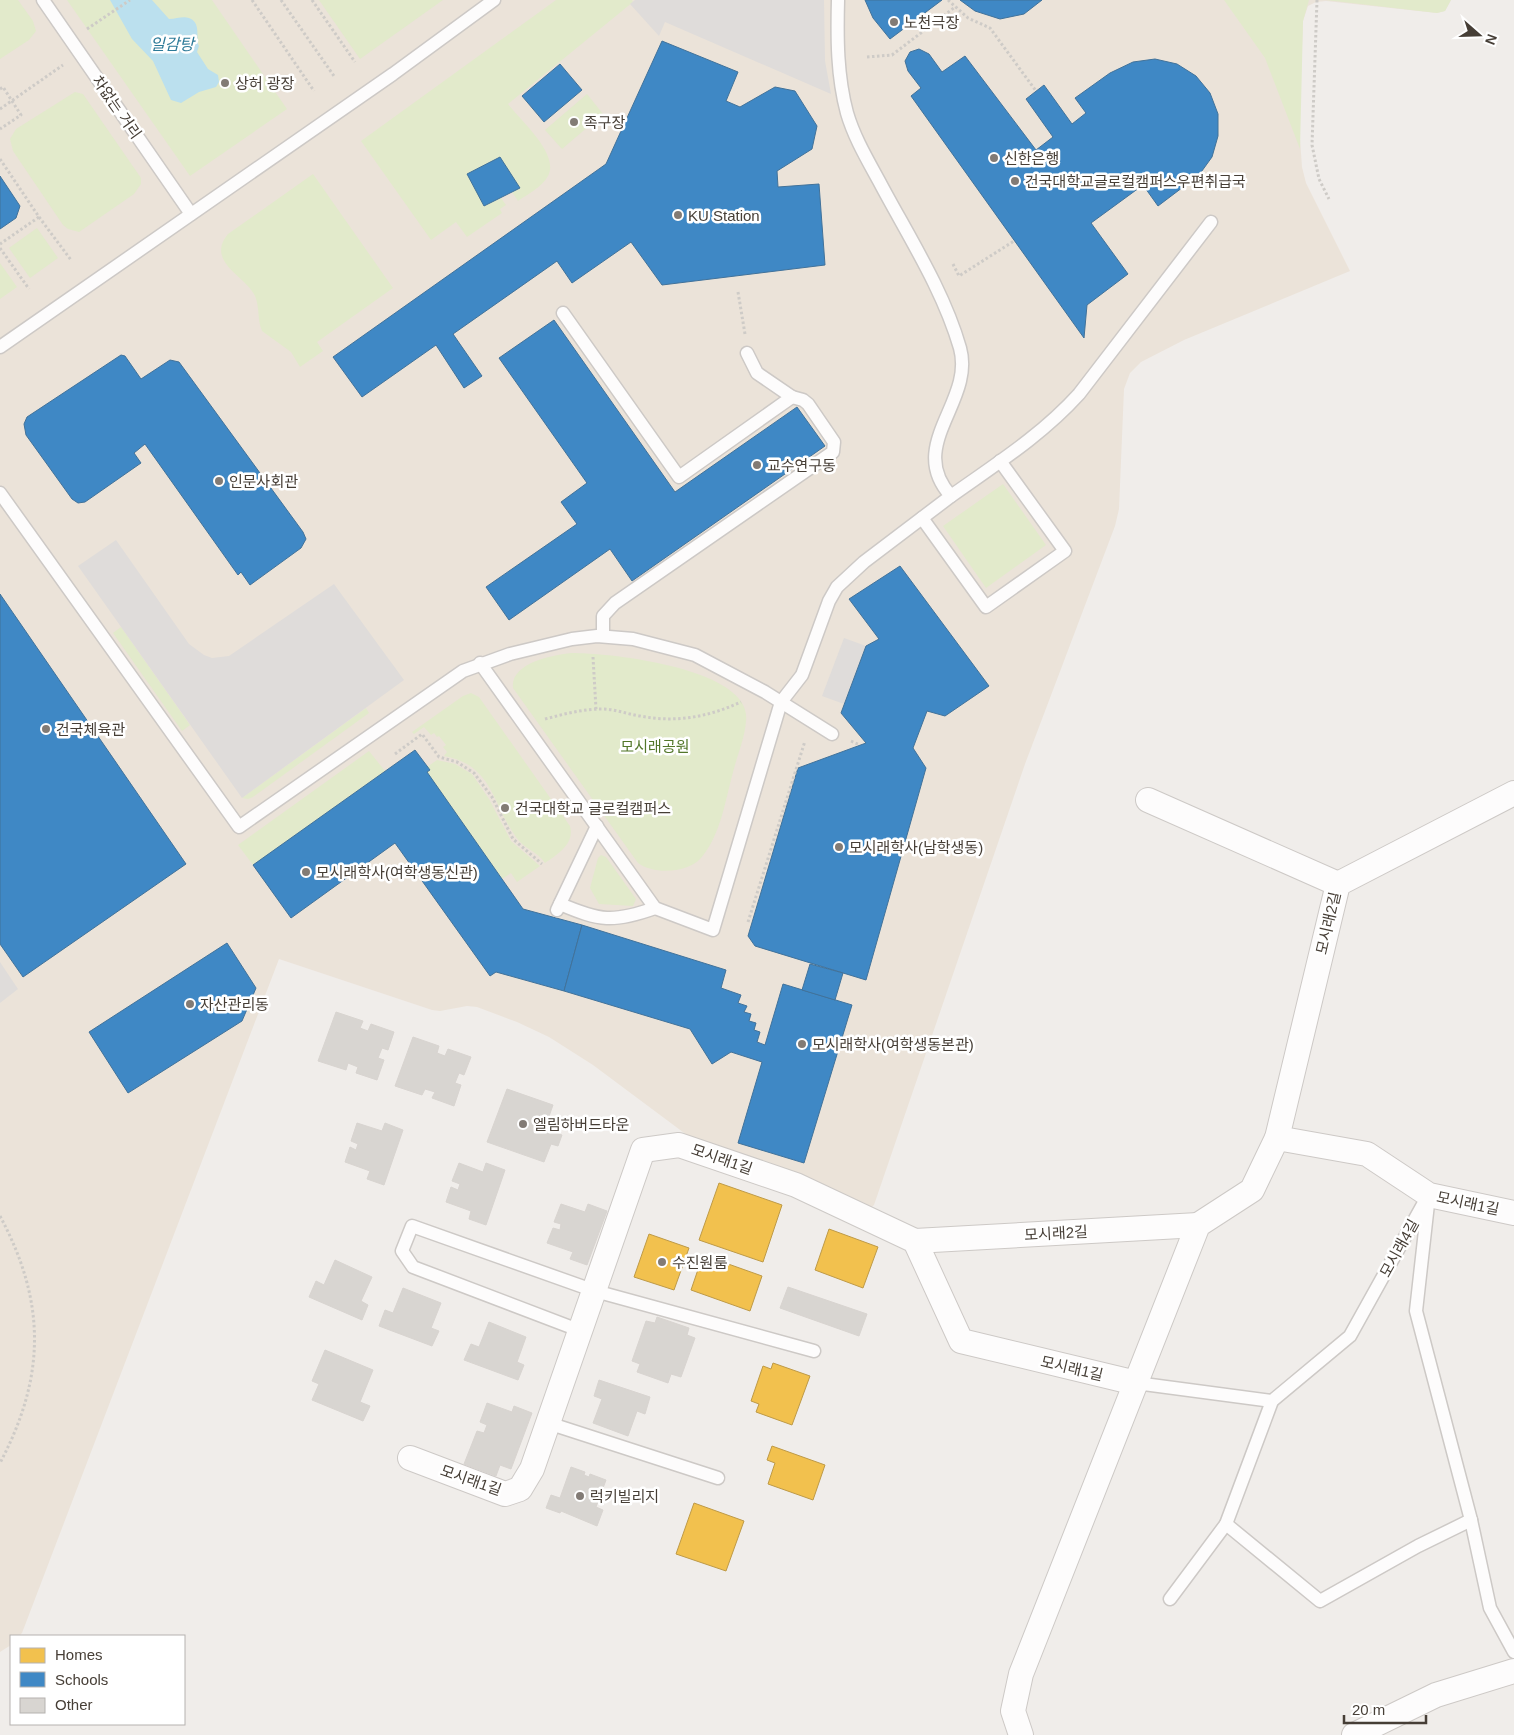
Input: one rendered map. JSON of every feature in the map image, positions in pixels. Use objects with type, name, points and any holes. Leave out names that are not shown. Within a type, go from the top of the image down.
[{"type":"street","name":"모시래2길","points":[[1277,1138],[1338,884],[1514,793]]},
{"type":"street","name":"모시래2길","points":[[1148,800],[1338,884]]},
{"type":"street","name":"모시래1길","points":[[1277,1138],[1367,1154],[1429,1195],[1514,1213]]},
{"type":"street","points":[[1021,1735],[1012,1711],[1021,1674],[1198,1226],[1252,1190],[1277,1138]]},
{"type":"street","name":"모시래1길","points":[[410,1458],[505,1494],[520,1489],[532,1469],[596,1291],[643,1150],[679,1145],[796,1185],[915,1241],[961,1341],[1136,1383]]},
{"type":"street","name":"모시래2길","points":[[915,1241],[1198,1226]]},
{"type":"street","points":[[1354,1735],[1436,1695],[1514,1671]]},
{"type":"lane","name":"차없는 거리","points":[[43,0],[191,214]]},
{"type":"lane","points":[[0,347],[392,74],[494,0]]},
{"type":"lane","points":[[838,0],[839,64],[848,113],[858,142],[941,299],[960,348],[962,359],[960,383],[938,440],[934,464],[939,481],[951,496]]},
{"type":"lane","points":[[480,663],[655,908],[713,930],[781,702],[802,675],[829,600],[837,587],[864,562],[1047,426],[1079,394],[1211,222]]},
{"type":"lane","points":[[563,313],[679,477],[792,397]]},
{"type":"lane","points":[[598,636],[604,616],[615,603],[833,452],[834,442],[808,404],[803,400],[792,397],[757,373],[749,361],[748,353]]},
{"type":"lane","points":[[922,518],[986,607],[1065,551],[1000,461]]},
{"type":"lane","points":[[0,493],[239,827],[449,679],[480,663],[551,642],[598,636],[633,639],[695,654],[781,702],[832,734]]},
{"type":"lane","points":[[597,826],[558,907],[608,919],[630,917],[655,908]]},
{"type":"lane","name":"모시래4길","points":[[1170,1599],[1226,1524],[1272,1401],[1350,1336],[1429,1195]]},
{"type":"lane","name":"모시래4길","points":[[1429,1195],[1416,1311],[1471,1520],[1490,1608],[1514,1652]]},
{"type":"lane","points":[[581,1331],[413,1267],[402,1251],[412,1226],[596,1291],[814,1351]]},
{"type":"lane","name":"모시래1길","points":[[1136,1383],[1272,1401]]},
{"type":"lane","points":[[548,1424],[718,1478]]},
{"type":"lane","points":[[1226,1524],[1320,1601],[1418,1546],[1471,1520]]},
{"type":"path","points":[[101,20],[130,0]]},
{"type":"path","points":[[252,0],[314,91]]},
{"type":"path","points":[[281,0],[334,76]]},
{"type":"path","points":[[312,0],[355,62]]},
{"type":"path","points":[[948,0],[968,18],[990,28],[1036,91]]},
{"type":"path","points":[[1317,0],[1312,145],[1319,179],[1329,199]]},
{"type":"path","points":[[867,57],[892,55],[954,7]]},
{"type":"path","points":[[0,109],[80,54]]},
{"type":"path","points":[[0,89],[3,87],[21,115],[0,130]]},
{"type":"path","points":[[0,159],[71,260]]},
{"type":"path","points":[[29,289],[0,246],[40,217]]},
{"type":"path","points":[[953,264],[959,276],[1014,241]]},
{"type":"path","points":[[738,292],[748,353]]},
{"type":"path","points":[[596,709],[598,636]]},
{"type":"path","points":[[527,729],[536,722],[577,711],[613,710],[657,719],[693,719],[724,710],[741,702]]},
{"type":"path","points":[[748,922],[789,785],[812,721]]},
{"type":"path","points":[[395,754],[422,734],[439,757],[457,762],[474,773],[492,797],[513,839],[542,864]]},
{"type":"path","points":[[852,742],[860,745]]},
{"type":"path","points":[[0,1216],[28,1283],[35,1335],[31,1378],[14,1433],[0,1462]]},
{"type":"shaded area","name":"건국대학교 글로컬캠퍼스","points":[[0,0],[1451,0],[1445,11],[1437,13],[1326,1],[1316,2],[1308,6],[1303,21],[1299,125],[1302,167],[1306,183],[1350,271],[1184,340],[1141,362],[1130,373],[1124,389],[1119,509],[1115,526],[1025,764],[874,1205],[869,1209],[707,1150],[593,1065],[549,1037],[517,1022],[477,1007],[467,1006],[440,1011],[432,1010],[279,959],[22,1633],[20,1635],[10,1635],[10,1646],[0,1652]]},
{"type":"shaded area","points":[[635,0],[824,0],[825,61],[831,94],[665,22],[659,36],[630,4]]},
{"type":"shaded area","points":[[116,540],[189,644],[204,655],[212,658],[229,656],[334,584],[404,680],[242,798],[78,566]]},
{"type":"shaded area","points":[[844,638],[866,646],[844,704],[822,696]]},
{"type":"shaded area","points":[[0,962],[18,989],[0,1003]]},
{"type":"green space","points":[[0,0],[18,0],[33,21],[36,31],[29,40],[0,59]]},
{"type":"green space","name":"상허 광장","points":[[67,0],[212,0],[287,109],[190,176]]},
{"type":"green space","points":[[319,0],[443,0],[360,59]]},
{"type":"green space","points":[[556,0],[632,0],[633,2],[508,104],[544,148],[550,167],[548,176],[542,184],[518,201],[512,192],[519,188],[500,157],[467,174],[501,198],[506,205],[500,209],[502,213],[467,237],[456,222],[431,240],[361,141]]},
{"type":"green space","points":[[1224,0],[1309,0],[1303,21],[1300,149],[1265,58]]},
{"type":"green space","points":[[1326,0],[1451,0],[1445,11],[1437,13]]},
{"type":"green space","points":[[75,92],[83,94],[141,178],[141,184],[134,194],[79,232],[68,229],[63,225],[13,151],[10,139],[16,129]]},
{"type":"green space","name":"족구장","points":[[587,94],[603,114],[562,149],[545,130]]},
{"type":"green space","points":[[313,174],[393,288],[317,342],[323,351],[300,367],[291,352],[262,331],[255,296],[224,261],[221,253],[222,244],[228,234]]},
{"type":"green space","points":[[37,228],[58,258],[30,278],[9,248]]},
{"type":"green space","points":[[0,263],[17,287],[0,299]]},
{"type":"green space","points":[[1003,484],[1046,545],[986,588],[943,526]]},
{"type":"green space","points":[[121,627],[190,725],[182,731],[113,633]]},
{"type":"green space","name":"모시래공원","points":[[571,653],[637,659],[689,671],[712,680],[730,690],[742,703],[746,716],[744,732],[719,826],[714,838],[701,858],[688,867],[662,871],[645,867],[638,863],[513,688],[514,679],[525,666],[544,658]]},
{"type":"green space","points":[[471,693],[479,697],[570,826],[570,838],[567,844],[560,853],[545,863],[516,837],[489,788],[473,768],[444,756],[447,752],[443,747],[446,745],[439,736],[437,737],[434,733],[431,735],[424,727],[414,734],[412,732],[463,696]]},
{"type":"green space","points":[[366,708],[369,713],[253,797],[248,799],[242,798]]},
{"type":"green space","points":[[369,751],[385,771],[253,865],[238,845]]},
{"type":"green space","points":[[437,760],[455,764],[472,774],[489,799],[511,841],[540,866],[517,882],[511,873],[502,879],[427,772],[427,767]]},
{"type":"green space","points":[[601,855],[606,857],[636,899],[633,906],[599,904],[590,888],[598,858]]},
{"type":"water","name":"일감탕","points":[[110,0],[152,0],[169,19],[184,17],[193,20],[197,27],[199,46],[197,52],[208,69],[218,75],[219,82],[216,87],[199,92],[181,103],[171,100],[153,61],[132,39]]},
{"type":"building: Homes","points":[[719,1183],[782,1205],[763,1262],[699,1240]]},
{"type":"building: Homes","points":[[829,1229],[878,1247],[863,1288],[815,1270]]},
{"type":"building: Homes","name":"수진원룸","points":[[649,1234],[689,1248],[674,1290],[634,1277]]},
{"type":"building: Homes","points":[[703,1255],[762,1276],[750,1311],[691,1290]]},
{"type":"building: Homes","points":[[773,1363],[810,1376],[792,1425],[756,1412],[759,1404],[751,1401],[763,1366],[771,1369]]},
{"type":"building: Homes","points":[[772,1446],[825,1465],[813,1500],[768,1484],[775,1463],[767,1460]]},
{"type":"building: Homes","points":[[694,1503],[744,1521],[726,1571],[676,1554]]},
{"type":"building: Schools","name":"노천극장","points":[[865,0],[942,0],[890,39],[873,18]]},
{"type":"building: Schools","name":"노천극장","points":[[960,0],[1042,0],[1024,14],[1000,19],[975,11]]},
{"type":"building: Schools","name":"KU Station","points":[[662,41],[738,72],[726,101],[740,107],[775,87],[795,91],[817,126],[812,149],[777,171],[778,187],[819,184],[825,265],[662,285],[631,242],[572,283],[557,261],[453,334],[482,376],[464,388],[436,345],[362,397],[333,357],[606,164]]},
{"type":"building: Schools","points":[[919,49],[929,54],[942,72],[965,56],[1036,150],[1053,137],[1026,99],[1044,85],[1072,124],[1086,113],[1075,98],[1110,73],[1133,62],[1155,59],[1177,64],[1196,76],[1210,93],[1218,114],[1218,136],[1212,157],[1199,175],[1158,206],[1143,185],[1091,223],[1128,274],[1087,305],[1084,338],[911,96],[921,88],[908,71],[905,61],[910,52]]},
{"type":"building: Schools","points":[[560,64],[582,90],[544,122],[522,96]]},
{"type":"building: Schools","points":[[500,157],[520,188],[484,206],[467,174]]},
{"type":"building: Schools","points":[[0,176],[20,206],[16,218],[0,229]]},
{"type":"building: Schools","name":"교수연구동","points":[[554,320],[675,492],[797,407],[825,446],[632,581],[610,549],[509,620],[486,587],[577,524],[561,502],[587,483],[499,358]]},
{"type":"building: Schools","name":"인문사회관","points":[[121,355],[125,356],[141,379],[170,360],[179,362],[303,532],[306,539],[301,548],[250,585],[241,572],[238,575],[145,444],[134,453],[141,463],[85,502],[78,503],[72,499],[26,435],[24,424],[27,417]]},
{"type":"building: Schools","name":"모시래학사(남학생동)","points":[[900,566],[989,686],[945,716],[927,711],[913,748],[926,768],[866,980],[755,946],[748,936],[798,768],[866,743],[841,713],[866,646],[879,639],[849,599]]},
{"type":"building: Schools","name":"건국체육관","points":[[0,594],[186,864],[23,977],[0,944]]},
{"type":"building: Schools","name":"모시래학사(여학생동신관)","points":[[415,750],[430,770],[427,772],[523,909],[582,925],[564,991],[496,972],[490,976],[395,843],[291,918],[253,865]]},
{"type":"building: Schools","name":"모시래학사(여학생동본관)","points":[[582,925],[726,970],[721,988],[741,995],[738,1003],[747,1006],[744,1012],[751,1014],[749,1021],[756,1023],[754,1030],[760,1032],[757,1042],[765,1045],[783,984],[852,1005],[804,1163],[738,1143],[762,1062],[731,1052],[712,1064],[690,1029],[564,991]]},
{"type":"building: Schools","name":"자산관리동","points":[[227,943],[256,988],[242,1021],[128,1093],[89,1032]]},
{"type":"building: Schools","points":[[810,964],[843,973],[835,1000],[802,990]]},
{"type":"building: Other","points":[[336,1012],[363,1021],[360,1028],[368,1031],[371,1024],[394,1032],[388,1050],[382,1048],[378,1058],[384,1060],[377,1080],[356,1073],[358,1067],[348,1063],[346,1070],[318,1061]]},
{"type":"building: Other","points":[[413,1037],[439,1046],[437,1053],[445,1056],[448,1049],[471,1057],[464,1075],[459,1073],[455,1083],[461,1085],[454,1106],[432,1098],[435,1092],[425,1089],[422,1095],[395,1086]]},
{"type":"building: Other","name":"엘림하버드타운","points":[[507,1089],[553,1105],[547,1122],[559,1126],[556,1133],[562,1135],[558,1146],[551,1144],[544,1162],[487,1142]]},
{"type":"building: Other","points":[[357,1123],[382,1131],[385,1123],[403,1130],[384,1185],[367,1179],[370,1171],[345,1162],[350,1147],[356,1150],[358,1144],[351,1141]]},
{"type":"building: Other","points":[[459,1163],[483,1172],[486,1163],[505,1170],[486,1225],[469,1219],[471,1211],[446,1202],[451,1187],[458,1190],[460,1184],[452,1181]]},
{"type":"building: Other","points":[[561,1204],[585,1212],[588,1204],[607,1211],[587,1265],[570,1259],[573,1252],[547,1243],[553,1228],[560,1230],[561,1224],[554,1222]]},
{"type":"building: Other","points":[[335,1260],[372,1277],[361,1301],[368,1305],[362,1320],[309,1297],[316,1281],[324,1285]]},
{"type":"building: Other","points":[[788,1287],[867,1314],[859,1336],[780,1308]]},
{"type":"building: Other","points":[[403,1288],[441,1303],[431,1328],[439,1331],[432,1346],[379,1326],[385,1310],[393,1313]]},
{"type":"building: Other","points":[[657,1317],[689,1328],[687,1335],[695,1338],[681,1377],[671,1374],[668,1383],[637,1372],[640,1364],[632,1361],[646,1321],[655,1323]]},
{"type":"building: Other","points":[[489,1322],[526,1337],[517,1362],[524,1365],[518,1380],[464,1360],[471,1344],[479,1347]]},
{"type":"building: Other","points":[[325,1350],[373,1370],[360,1402],[370,1406],[363,1421],[312,1400],[319,1384],[312,1381]]},
{"type":"building: Other","points":[[599,1380],[650,1397],[645,1414],[637,1411],[628,1436],[593,1423],[602,1399],[594,1396]]},
{"type":"building: Other","points":[[487,1403],[512,1412],[514,1406],[532,1413],[511,1469],[500,1465],[496,1476],[464,1464],[477,1431],[484,1433],[487,1425],[480,1422]]},
{"type":"building: Other","name":"럭키빌리지","points":[[571,1467],[585,1472],[584,1475],[589,1477],[590,1474],[606,1480],[596,1507],[603,1510],[597,1526],[561,1511],[560,1513],[546,1508],[551,1495],[560,1498]]},
{"type":"place","name":"노천극장","points":[[894,22]]},
{"type":"place","name":"상허 광장","points":[[225,83]]},
{"type":"place","name":"족구장","points":[[574,122]]},
{"type":"place","name":"신한은행","points":[[994,158]]},
{"type":"place","name":"건국대학교글로컬캠퍼스우편취급국","points":[[1015,181]]},
{"type":"place","name":"KU Station","points":[[678,215]]},
{"type":"place","name":"교수연구동","points":[[757,465]]},
{"type":"place","name":"인문사회관","points":[[219,481]]},
{"type":"place","name":"건국체육관","points":[[46,729]]},
{"type":"place","name":"건국대학교 글로컬캠퍼스","points":[[505,808]]},
{"type":"place","name":"모시래학사(남학생동)","points":[[839,847]]},
{"type":"place","name":"모시래학사(여학생동신관)","points":[[306,872]]},
{"type":"place","name":"자산관리동","points":[[190,1004]]},
{"type":"place","name":"모시래학사(여학생동본관)","points":[[802,1044]]},
{"type":"place","name":"엘림하버드타운","points":[[523,1124]]},
{"type":"place","name":"수진원룸","points":[[662,1262]]},
{"type":"place","name":"럭키빌리지","points":[[580,1496]]}]
